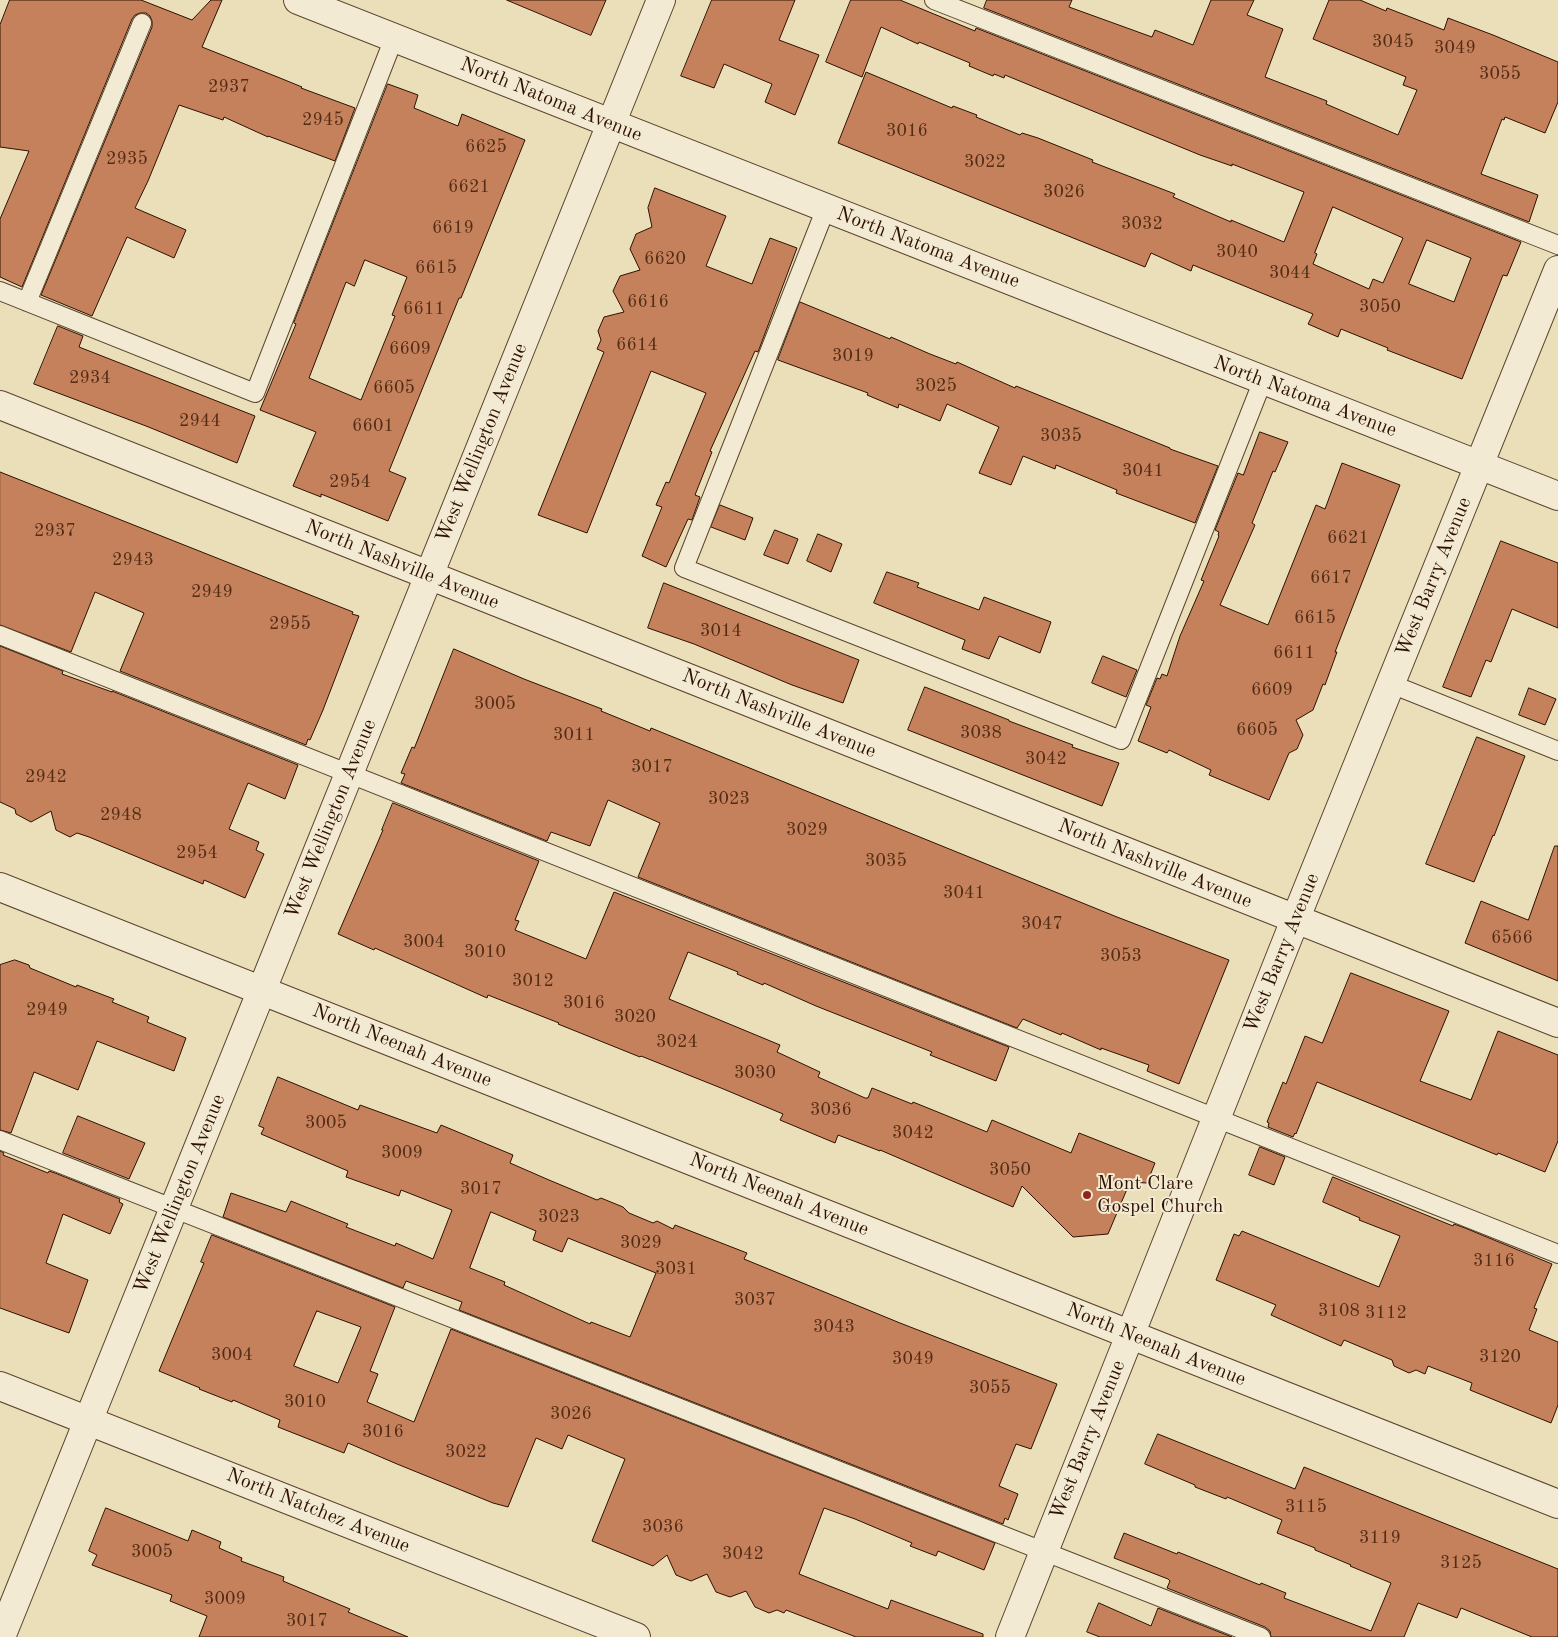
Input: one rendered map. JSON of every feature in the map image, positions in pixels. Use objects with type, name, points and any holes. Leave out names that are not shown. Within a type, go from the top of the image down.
[{"type":"street","name":"North Natoma Avenue","points":[[298,0],[1558,496]]},
{"type":"street","name":"West Wellington Avenue","points":[[1,1637],[661,0]]},
{"type":"street","name":"West Barry Avenue","points":[[1010,1637],[1295,920],[1558,270]]},
{"type":"street","name":"North Nashville Avenue","points":[[0,405],[1558,1023]]},
{"type":"street","name":"North Neenah Avenue","points":[[0,887],[1558,1504]]},
{"type":"street","name":"North Natchez Avenue","points":[[0,1386],[636,1637]]},
{"type":"lane","points":[[934,0],[1558,245]]},
{"type":"lane","points":[[27,302],[142,23]]},
{"type":"lane","points":[[0,291],[255,393],[394,38]]},
{"type":"lane","points":[[826,208],[684,568],[693,572],[1121,740],[1263,380]]},
{"type":"lane","points":[[0,634],[1558,1254]]},
{"type":"lane","points":[[1391,684],[1558,751]]},
{"type":"lane","points":[[0,1140],[1261,1637]]},
{"type":"building","points":[[10,0],[141,0],[192,20],[211,0],[222,0],[202,47],[355,108],[335,161],[268,137],[224,117],[223,120],[179,105],[135,208],[186,230],[174,258],[127,237],[92,316],[41,295],[152,27],[150,16],[146,13],[140,13],[132,19],[22,287],[0,277],[0,219],[29,151],[0,147],[0,25]]},
{"type":"building","points":[[507,0],[606,0],[591,35]]},
{"type":"building","points":[[712,0],[795,0],[779,40],[819,55],[795,115],[765,102],[772,84],[724,64],[714,88],[681,76]]},
{"type":"building","points":[[851,0],[900,0],[975,31],[976,28],[1521,242],[1507,276],[1503,275],[1462,379],[1387,350],[1388,348],[1341,329],[1338,337],[1308,324],[1313,314],[1193,265],[1191,271],[1151,253],[1145,267],[838,143],[866,72],[952,108],[953,106],[977,115],[976,117],[1020,135],[1022,133],[1038,138],[1093,160],[1092,162],[1175,194],[1173,197],[1231,222],[1231,220],[1284,242],[1304,192],[1232,164],[1232,166],[1200,155],[1005,75],[1004,78],[994,74],[993,76],[969,66],[970,63],[919,42],[918,44],[881,27],[862,77],[826,62]],"holes":[[[1333,207],[1403,238],[1383,283],[1373,279],[1369,289],[1313,264],[1317,254],[1315,253]],[[1427,240],[1471,258],[1454,302],[1409,284]]]},
{"type":"building","points":[[987,0],[1072,0],[1069,7],[1152,37],[1155,30],[1193,45],[1211,0],[1254,0],[1247,15],[1283,29],[1265,77],[1327,101],[1326,104],[1398,135],[1417,90],[1403,85],[1406,77],[1313,39],[1329,0],[1360,0],[1386,11],[1387,8],[1444,30],[1448,18],[1493,35],[1558,62],[1558,102],[1545,133],[1505,117],[1504,120],[1502,119],[1481,174],[1538,195],[1529,222],[984,8]]},
{"type":"building","points":[[388,84],[418,95],[414,108],[458,126],[462,114],[525,140],[389,471],[406,478],[388,521],[321,494],[321,497],[293,486],[316,432],[260,410],[296,324],[294,323]],"holes":[[[365,260],[407,277],[392,315],[395,316],[361,400],[309,378],[346,282],[354,286]]]},
{"type":"building","points":[[655,188],[726,216],[706,266],[752,284],[770,238],[797,248],[758,352],[755,351],[710,451],[712,452],[695,495],[700,497],[692,520],[688,519],[666,567],[642,556],[662,507],[656,505],[666,482],[669,483],[706,393],[651,371],[587,533],[538,515],[604,352],[597,349],[601,340],[598,331],[604,317],[624,312],[613,291],[620,276],[640,270],[630,249],[636,234],[652,227],[648,208]]},
{"type":"building","points":[[800,302],[890,339],[891,337],[956,364],[957,362],[1015,388],[1016,386],[1170,449],[1218,466],[1195,523],[1116,493],[1117,490],[1056,465],[1055,469],[1023,456],[1011,485],[979,473],[999,427],[947,404],[940,421],[899,404],[898,408],[867,395],[868,393],[778,360]]},
{"type":"building","points":[[58,326],[83,336],[79,347],[255,416],[237,463],[34,384]]},
{"type":"building","points":[[1260,432],[1288,442],[1275,472],[1273,471],[1252,523],[1255,525],[1220,605],[1268,625],[1316,505],[1325,509],[1342,463],[1400,485],[1335,652],[1337,652],[1325,685],[1323,684],[1313,710],[1296,720],[1303,735],[1297,749],[1289,753],[1269,800],[1209,775],[1211,770],[1169,750],[1167,753],[1138,741],[1151,707],[1146,705],[1157,678],[1160,679],[1162,674],[1167,676],[1180,636],[1204,581],[1201,580],[1219,536],[1219,532],[1215,530],[1238,473],[1243,475]]},
{"type":"building","points":[[0,472],[359,616],[323,710],[306,745],[120,671],[144,613],[95,592],[71,652],[0,625]]},
{"type":"building","points":[[720,505],[753,518],[745,540],[711,527]]},
{"type":"building","points":[[775,530],[798,539],[788,564],[764,555]]},
{"type":"building","points":[[818,534],[842,544],[831,572],[807,561]]},
{"type":"building","points":[[1501,541],[1558,563],[1558,628],[1512,609],[1491,662],[1486,660],[1471,697],[1443,687]]},
{"type":"building","points":[[887,572],[919,583],[917,587],[979,610],[984,597],[1051,622],[1040,653],[999,636],[989,659],[962,649],[965,640],[874,603]]},
{"type":"building","points":[[664,583],[859,660],[843,703],[792,685],[694,644],[648,628]]},
{"type":"building","points":[[0,646],[63,671],[62,674],[112,691],[298,765],[285,799],[248,783],[229,829],[259,842],[256,850],[264,854],[245,898],[204,880],[203,884],[89,837],[77,833],[70,837],[56,830],[51,811],[31,822],[16,814],[15,809],[0,802]]},
{"type":"building","points":[[454,649],[524,679],[602,709],[601,711],[650,731],[651,728],[1117,917],[1229,960],[1179,1084],[1147,1071],[1149,1065],[1101,1048],[1101,1050],[1023,1019],[1017,1028],[638,877],[660,823],[608,800],[590,846],[551,832],[547,841],[401,783],[405,774],[401,773],[412,747],[414,748]]},
{"type":"building","points":[[1103,656],[1137,670],[1126,697],[1092,683]]},
{"type":"building","points":[[925,687],[1073,745],[1072,747],[1119,763],[1102,806],[908,730]]},
{"type":"building","points":[[1529,688],[1556,699],[1545,725],[1519,715]]},
{"type":"building","points":[[1477,737],[1525,756],[1474,882],[1426,864]]},
{"type":"building","points":[[393,803],[539,861],[515,920],[519,921],[515,930],[586,959],[614,892],[1009,1047],[996,1081],[930,1055],[932,1052],[816,1006],[764,983],[763,985],[737,974],[738,972],[688,952],[669,999],[780,1045],[777,1052],[820,1072],[818,1077],[865,1098],[868,1098],[872,1088],[912,1104],[913,1102],[987,1132],[992,1120],[1071,1153],[1079,1133],[1155,1163],[1147,1183],[1130,1182],[1108,1234],[1073,1237],[1022,1186],[1013,1207],[880,1150],[838,1135],[835,1143],[780,1120],[783,1114],[488,995],[487,998],[375,948],[374,950],[338,934]]},
{"type":"building","points":[[1555,846],[1558,846],[1558,981],[1465,943],[1481,901],[1528,920]]},
{"type":"building","points":[[15,960],[76,987],[77,985],[114,999],[112,1002],[149,1017],[147,1022],[186,1038],[174,1071],[97,1041],[78,1090],[34,1072],[11,1133],[0,1130],[0,965]]},
{"type":"building","points":[[1351,973],[1449,1011],[1420,1081],[1471,1100],[1498,1031],[1558,1055],[1558,1141],[1545,1172],[1498,1153],[1497,1155],[1317,1082],[1296,1134],[1293,1137],[1268,1127],[1269,1123],[1267,1122],[1283,1082],[1286,1084],[1305,1036],[1322,1043]]},
{"type":"building","points":[[278,1077],[358,1110],[360,1105],[437,1133],[441,1125],[513,1155],[510,1163],[549,1180],[597,1200],[601,1198],[623,1207],[629,1213],[653,1223],[657,1221],[673,1229],[675,1225],[747,1253],[744,1259],[900,1323],[1057,1384],[1031,1449],[1016,1444],[999,1486],[1018,1494],[1008,1520],[1005,1518],[1003,1524],[459,1310],[462,1302],[406,1281],[403,1288],[223,1217],[231,1193],[286,1212],[291,1201],[348,1224],[346,1227],[395,1246],[396,1243],[433,1259],[452,1210],[401,1190],[399,1196],[346,1177],[348,1171],[261,1134],[264,1128],[259,1126]],"holes":[[[491,1212],[536,1231],[533,1240],[562,1252],[568,1238],[656,1273],[630,1337],[591,1322],[590,1324],[504,1285],[505,1282],[470,1268]]]},
{"type":"building","points":[[78,1116],[145,1143],[129,1179],[63,1153]]},
{"type":"building","points":[[1260,1147],[1285,1157],[1274,1185],[1249,1175]]},
{"type":"building","points":[[0,1151],[4,1153],[3,1155],[48,1173],[49,1171],[55,1173],[120,1199],[119,1202],[123,1204],[110,1234],[63,1214],[46,1263],[88,1280],[69,1333],[0,1308]]},
{"type":"building","points":[[1333,1177],[1552,1264],[1534,1308],[1537,1309],[1529,1330],[1558,1342],[1558,1405],[1551,1423],[1470,1390],[1472,1383],[1428,1366],[1425,1374],[1416,1370],[1409,1373],[1394,1366],[1392,1360],[1344,1340],[1341,1346],[1271,1315],[1276,1305],[1216,1280],[1234,1234],[1239,1236],[1242,1231],[1379,1287],[1400,1236],[1359,1220],[1360,1218],[1323,1202]]},
{"type":"building","points":[[212,1235],[395,1307],[370,1371],[378,1374],[367,1402],[414,1422],[451,1329],[995,1543],[984,1570],[938,1551],[936,1556],[910,1546],[912,1543],[824,1508],[799,1574],[888,1609],[891,1600],[983,1634],[983,1637],[856,1637],[786,1610],[784,1613],[777,1610],[769,1613],[755,1607],[746,1591],[730,1597],[716,1592],[707,1574],[691,1581],[676,1575],[667,1555],[653,1566],[592,1541],[625,1459],[568,1435],[562,1449],[536,1438],[508,1507],[493,1503],[348,1443],[344,1453],[278,1427],[280,1420],[233,1400],[232,1402],[199,1389],[159,1371],[204,1263],[201,1262]],"holes":[[[317,1311],[361,1327],[338,1383],[294,1366]]]},
{"type":"building","points":[[1158,1434],[1295,1489],[1304,1467],[1558,1569],[1558,1637],[1532,1637],[1461,1608],[1457,1618],[1418,1603],[1404,1637],[1271,1637],[1270,1631],[1265,1627],[1167,1588],[1170,1581],[1168,1579],[1114,1558],[1124,1533],[1177,1554],[1178,1552],[1260,1585],[1261,1583],[1286,1593],[1284,1598],[1371,1631],[1391,1583],[1315,1550],[1315,1548],[1277,1533],[1282,1520],[1227,1497],[1226,1499],[1195,1487],[1195,1485],[1145,1464]]},
{"type":"building","points":[[106,1508],[188,1541],[192,1530],[221,1542],[219,1548],[242,1558],[241,1561],[284,1577],[283,1581],[350,1609],[348,1612],[408,1637],[199,1637],[207,1616],[170,1601],[172,1595],[92,1565],[97,1555],[89,1551]]},
{"type":"building","points":[[1099,1603],[1151,1626],[1158,1608],[1232,1637],[1100,1637],[1087,1632]]},
{"type":"place","name":"Mont Clare Gospel Church","points":[[1087,1195]]}]
